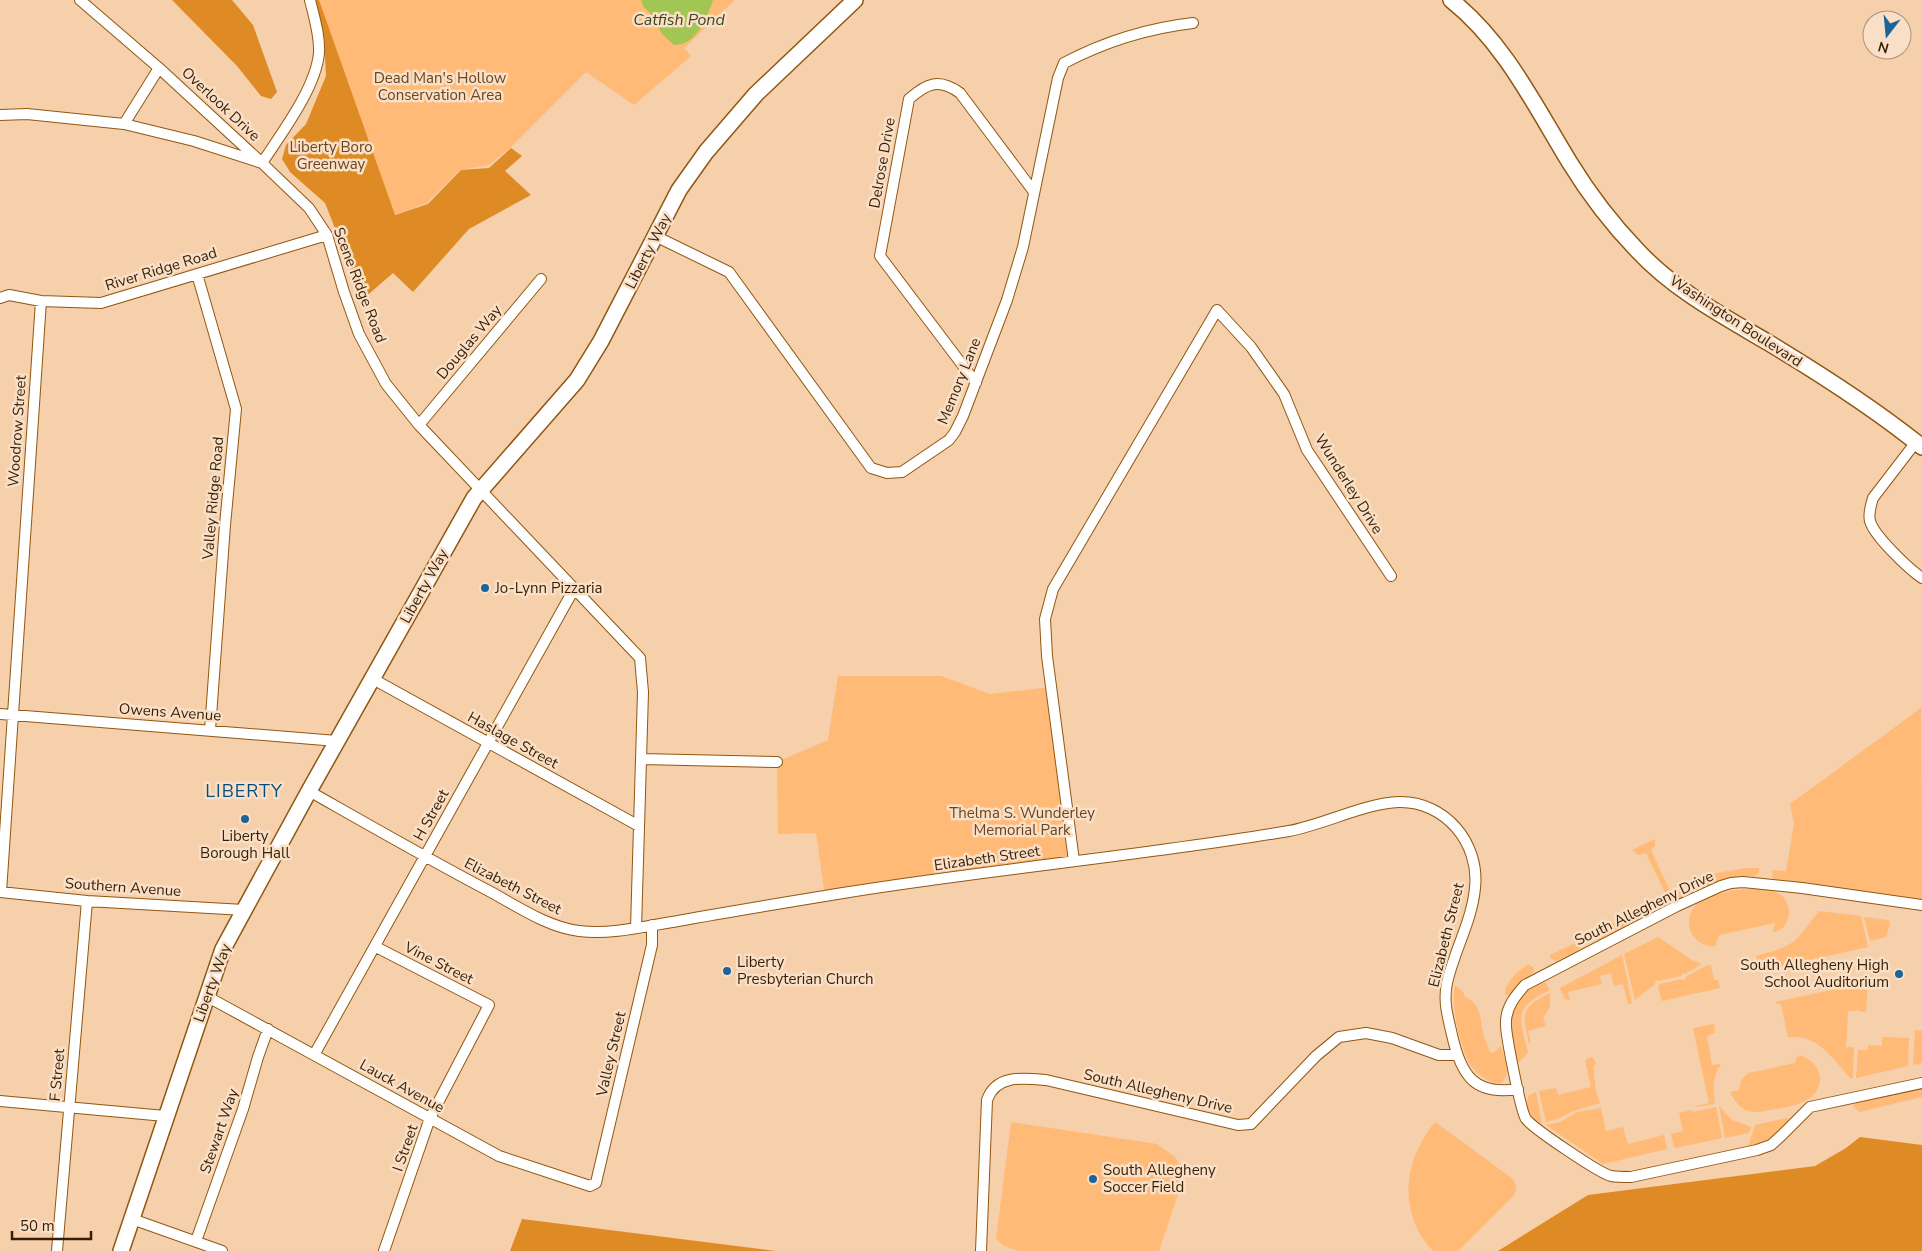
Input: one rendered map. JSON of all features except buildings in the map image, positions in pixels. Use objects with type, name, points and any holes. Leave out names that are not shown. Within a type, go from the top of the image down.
[{"type":"street","name":"Overlook Drive","points":[[80,0],[159,68],[262,163]]},
{"type":"street","points":[[262,163],[297,109],[314,73],[318,54],[317,32],[310,0]]},
{"type":"street","name":"Liberty Way","points":[[121,1251],[165,1116],[223,949],[309,791],[454,534],[481,490],[577,380],[601,341],[679,190],[726,127],[756,94],[855,0]]},
{"type":"street","name":"Washington Boulevard","points":[[1451,0],[1489,36],[1516,73],[1571,165],[1612,221],[1638,251],[1665,276],[1700,302],[1862,401],[1919,444]]},
{"type":"street","name":"Memory Lane","points":[[655,236],[729,272],[871,468],[887,473],[902,472],[949,440],[963,416],[1007,300],[1023,247],[1058,78],[1064,62],[1108,43],[1146,32],[1193,23]]},
{"type":"street","name":"Overlook Drive","points":[[124,124],[159,68]]},
{"type":"street","name":"Delrose Drive","points":[[976,383],[880,256],[909,99],[920,88],[933,83],[943,84],[955,90],[1002,148],[1034,192]]},
{"type":"street","name":"Scene Ridge Road","points":[[0,115],[27,114],[124,124],[194,141],[262,163],[309,208],[327,235],[344,292],[360,334],[386,384],[420,425],[640,658],[643,692],[641,759]]},
{"type":"street","name":"River Ridge Road","points":[[0,298],[9,296],[42,301],[101,303],[327,235]]},
{"type":"street","name":"Valley Ridge Road","points":[[196,274],[236,409],[225,524],[210,730]]},
{"type":"street","name":"Douglas Way","points":[[420,425],[541,279]]},
{"type":"street","name":"Woodrow Street","points":[[0,892],[42,301]]},
{"type":"street","name":"Wunderley Drive","points":[[1074,861],[1047,656],[1045,619],[1053,589],[1217,310],[1251,346],[1284,394],[1307,450],[1391,576]]},
{"type":"street","points":[[1919,444],[1873,498],[1870,520],[1878,536],[1922,578]]},
{"type":"street","name":"H Street","points":[[314,1055],[376,947],[574,589]]},
{"type":"street","name":"Haslage Street","points":[[373,678],[639,826]]},
{"type":"street","name":"Owens Avenue","points":[[0,714],[337,741]]},
{"type":"street","points":[[636,928],[641,759],[777,762]]},
{"type":"street","name":"Elizabeth Street","points":[[309,791],[425,858],[537,917],[564,928],[581,932],[636,928],[862,890],[1294,830],[1378,806],[1400,802],[1422,806],[1441,813],[1453,822],[1463,834],[1475,872],[1476,886],[1473,901],[1447,984],[1445,1005],[1456,1055]]},
{"type":"street","name":"South Allegheny Drive","points":[[1922,905],[1802,888],[1754,883],[1731,883],[1702,894],[1525,985],[1516,995],[1509,1008],[1506,1021],[1507,1037],[1521,1106],[1526,1118],[1536,1128],[1610,1176],[1630,1177],[1757,1150],[1771,1145],[1810,1107],[1922,1082]]},
{"type":"street","name":"Southern Avenue","points":[[0,892],[87,901],[244,910]]},
{"type":"street","name":"F Street","points":[[57,1251],[87,901]]},
{"type":"street","name":"Valley Street","points":[[590,1186],[596,1183],[652,945],[652,925]]},
{"type":"street","name":"Vine Street","points":[[376,947],[489,1005]]},
{"type":"street","name":"Lauck Avenue","points":[[206,996],[499,1156],[590,1186]]},
{"type":"street","name":"I Street","points":[[384,1251],[430,1118],[489,1005]]},
{"type":"street","name":"Stewart Way","points":[[196,1241],[243,1109],[268,1029]]},
{"type":"street","name":"South Allegheny Drive","points":[[981,1251],[988,1100],[990,1091],[1000,1082],[1022,1077],[1046,1080],[1238,1126],[1251,1124],[1316,1056],[1339,1037],[1366,1033],[1392,1038],[1439,1055],[1456,1055]]},
{"type":"street","points":[[1456,1055],[1461,1067],[1472,1080],[1488,1090],[1502,1092],[1518,1089]]},
{"type":"street","points":[[0,1101],[165,1116]]},
{"type":"street","points":[[132,1219],[222,1251]]},
{"type":"green space","points":[[172,0],[232,0],[253,25],[277,92],[271,99],[261,96],[237,66]]},
{"type":"green space","name":"Liberty Boro Greenway","points":[[312,0],[319,0],[395,215],[428,204],[461,170],[489,168],[511,148],[522,156],[505,171],[531,195],[469,229],[413,292],[393,273],[363,299],[325,203],[290,172],[282,159],[286,145],[306,124],[326,76],[324,36]]},
{"type":"green space","name":"Dead Man's Hollow Conservation Area","points":[[318,0],[735,0],[684,48],[691,56],[634,105],[586,72],[511,147],[489,165],[460,170],[427,203],[394,215]]},
{"type":"green space","name":"Thelma S. Wunderley Memorial Park","points":[[838,676],[941,676],[990,694],[1051,687],[1074,861],[825,896],[816,833],[778,834],[777,762],[828,740]]},
{"type":"green space","points":[[1921,707],[1922,899],[1774,879],[1772,877],[1773,870],[1786,871],[1794,824],[1790,804]]},
{"type":"green space","points":[[1655,839],[1655,845],[1651,850],[1671,894],[1683,888],[1685,892],[1683,897],[1672,902],[1667,903],[1662,899],[1667,897],[1646,853],[1638,855],[1632,850]]},
{"type":"green space","points":[[1746,868],[1759,868],[1759,872],[1755,876],[1727,879],[1696,887],[1695,882],[1717,873]]},
{"type":"green space","points":[[1746,889],[1771,890],[1783,897],[1787,902],[1789,915],[1784,926],[1773,932],[1775,923],[1719,935],[1715,946],[1708,946],[1696,940],[1692,935],[1689,922],[1693,909],[1697,904],[1717,894]]},
{"type":"green space","points":[[1648,905],[1650,912],[1634,924],[1599,941],[1590,935]]},
{"type":"green space","points":[[1819,911],[1861,916],[1868,947],[1760,971],[1756,956],[1787,946],[1794,941]]},
{"type":"green space","points":[[1864,917],[1889,920],[1890,923],[1886,937],[1870,941]]},
{"type":"green space","points":[[1658,937],[1692,960],[1702,964],[1685,974],[1683,973],[1681,976],[1656,980],[1654,985],[1635,1000],[1624,954]]},
{"type":"green space","points":[[1580,941],[1580,948],[1575,953],[1556,961],[1550,958],[1550,955]]},
{"type":"green space","points":[[1622,955],[1632,1003],[1628,1004],[1623,984],[1614,986],[1611,973],[1600,976],[1602,984],[1568,992],[1570,1000],[1565,999],[1560,988]]},
{"type":"green space","points":[[1528,964],[1534,968],[1534,972],[1519,984],[1510,995],[1505,995],[1509,982]]},
{"type":"green space","points":[[1711,965],[1714,980],[1718,980],[1720,988],[1662,1001],[1658,986],[1660,984],[1682,979],[1684,981],[1687,976]]},
{"type":"green space","points":[[1541,982],[1546,983],[1550,990],[1529,1002],[1524,1008],[1521,1022],[1528,1053],[1518,1063],[1512,1028],[1515,1006],[1520,996],[1529,988]]},
{"type":"green space","points":[[1868,982],[1866,1012],[1858,1011],[1857,1009],[1856,1011],[1848,1011],[1846,1047],[1854,1047],[1853,1078],[1851,1079],[1824,1049],[1808,1039],[1788,1037],[1781,1004],[1776,1002]]},
{"type":"green space","points":[[1455,985],[1477,1007],[1484,1037],[1490,1052],[1493,1053],[1501,1046],[1507,1073],[1503,1081],[1499,1083],[1488,1080],[1477,1072],[1466,1056],[1455,1014]]},
{"type":"green space","points":[[1550,993],[1550,1007],[1543,1018],[1546,1026],[1528,1031],[1531,1043],[1529,1043],[1525,1025],[1526,1012],[1533,1003]]},
{"type":"green space","points":[[1714,1024],[1715,1033],[1707,1036],[1712,1065],[1721,1064],[1714,1083],[1715,1104],[1696,1107],[1709,1103],[1693,1028]]},
{"type":"green space","points":[[1915,1030],[1922,1031],[1922,1063],[1913,1065]]},
{"type":"green space","points":[[1882,1037],[1909,1038],[1908,1066],[1856,1078],[1858,1050],[1868,1050],[1868,1045],[1882,1046]]},
{"type":"green space","points":[[1800,1055],[1813,1063],[1818,1069],[1820,1078],[1814,1095],[1807,1100],[1788,1107],[1760,1112],[1745,1110],[1735,1101],[1730,1092],[1739,1090],[1742,1080],[1749,1073],[1795,1063],[1796,1058]]},
{"type":"green space","points":[[1593,1057],[1596,1064],[1593,1066],[1596,1091],[1600,1103],[1546,1122],[1539,1091],[1556,1088],[1558,1095],[1591,1087],[1585,1060]]},
{"type":"green space","points":[[1922,1089],[1922,1097],[1859,1112],[1853,1106],[1858,1101]]},
{"type":"green space","points":[[1536,1092],[1542,1126],[1532,1116],[1527,1104],[1529,1095]]},
{"type":"green space","points":[[1719,1106],[1732,1120],[1751,1127],[1749,1133],[1725,1138]]},
{"type":"green space","points":[[1716,1107],[1722,1138],[1674,1147],[1671,1134],[1683,1131],[1679,1113]]},
{"type":"green space","points":[[1601,1108],[1606,1131],[1623,1127],[1628,1144],[1664,1135],[1667,1149],[1603,1164],[1546,1125],[1561,1122],[1577,1112]]},
{"type":"green space","points":[[1787,1118],[1790,1121],[1769,1140],[1748,1147],[1755,1125]]},
{"type":"green space","name":"South Allegheny Soccer Field","points":[[1011,1122],[1157,1144],[1174,1156],[1184,1170],[1159,1251],[1019,1251],[1004,1246],[996,1239]]},
{"type":"green space","points":[[1435,1122],[1513,1179],[1516,1187],[1514,1195],[1458,1251],[1433,1251],[1421,1236],[1409,1204],[1408,1186],[1416,1153],[1424,1137]]},
{"type":"green space","points":[[1860,1137],[1922,1145],[1922,1251],[1498,1251],[1588,1195],[1815,1166],[1846,1148]]},
{"type":"green space","points":[[522,1219],[776,1251],[510,1251]]},
{"type":"water","name":"Catfish Pond","points":[[641,0],[713,0],[708,15],[695,36],[682,44],[674,45],[662,34]]},
{"type":"place","name":"Jo-Lynn Pizzaria","points":[[485,588]]},
{"type":"place","name":"Liberty Borough Hall","points":[[245,819]]},
{"type":"place","name":"Liberty Presbyterian Church","points":[[727,971]]},
{"type":"place","name":"South Allegheny High School Auditorium","points":[[1899,974]]},
{"type":"place","name":"South Allegheny Soccer Field","points":[[1093,1179]]},
{"type":"district","name":"LIBERTY","points":[[244,791]]}]
